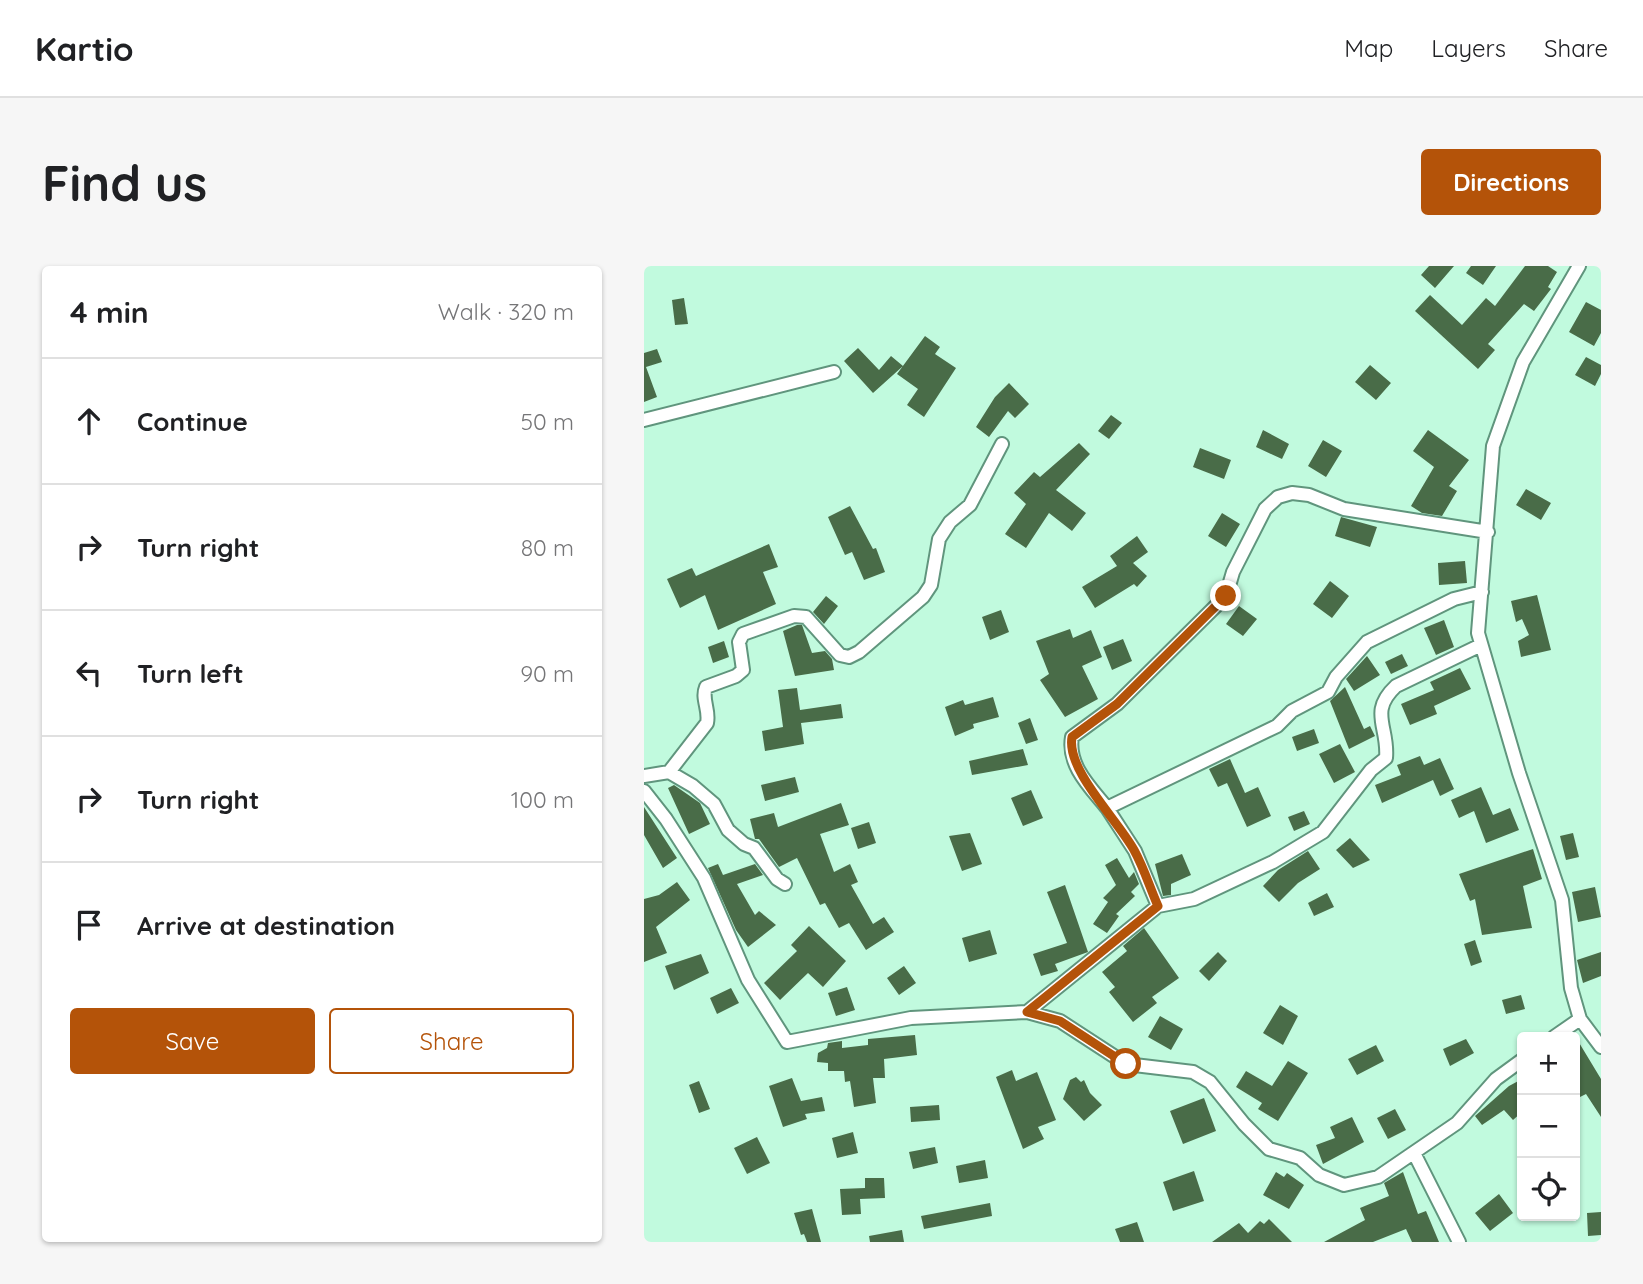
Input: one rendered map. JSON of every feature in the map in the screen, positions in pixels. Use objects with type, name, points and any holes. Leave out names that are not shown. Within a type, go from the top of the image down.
[{"type":"street","points":[[1578,266],[1523,362],[1493,446],[1478,633],[1518,774],[1562,900],[1571,988],[1580,1019],[1601,1047]]},
{"type":"street","points":[[644,420],[834,372]]},
{"type":"street","points":[[669,772],[707,723],[709,713],[703,694],[705,687],[736,676],[743,670],[739,642],[743,634],[794,616],[806,617],[840,655],[849,657],[859,652],[923,597],[931,585],[939,539],[950,522],[971,505],[1002,444]]},
{"type":"street","points":[[1158,906],[1135,851],[1107,808],[1083,778],[1072,757],[1072,737],[1117,704],[1226,596],[1233,572],[1265,509],[1278,497],[1292,493],[1309,495],[1344,509],[1488,532]]},
{"type":"street","points":[[1107,808],[1277,726],[1292,711],[1328,692],[1336,677],[1367,642],[1454,599],[1482,592]]},
{"type":"street","points":[[1027,1012],[1158,906],[1194,900],[1273,862],[1322,832],[1371,771],[1386,758],[1388,741],[1380,709],[1384,697],[1396,686],[1481,645]]},
{"type":"street","points":[[644,776],[669,772],[694,786],[714,804],[728,830],[744,844],[754,848],[773,874],[785,884]]},
{"type":"street","points":[[644,791],[666,819],[704,878],[748,980],[787,1042],[911,1018],[1027,1012],[1060,1021],[1126,1064],[1194,1072],[1210,1082],[1244,1124],[1269,1149],[1300,1158],[1333,1182],[1344,1185],[1378,1177],[1457,1123],[1496,1079],[1517,1064]]},
{"type":"street","points":[[1562,1032],[1580,1019]]},
{"type":"street","points":[[1414,1153],[1459,1242]]},
{"type":"building","points":[[1429,266],[1454,266],[1435,288],[1421,275]]},
{"type":"building","points":[[1471,266],[1496,266],[1483,285],[1466,273]]},
{"type":"building","points":[[1525,266],[1548,266],[1557,272],[1548,287],[1551,289],[1534,311],[1524,304],[1488,344],[1495,350],[1478,369],[1415,311],[1430,295],[1462,325],[1486,298],[1495,306]]},
{"type":"building","points":[[684,298],[688,324],[675,325],[672,300]]},
{"type":"building","points":[[1586,302],[1601,310],[1601,333],[1594,346],[1569,332]]},
{"type":"building","points":[[925,336],[940,347],[935,354],[956,368],[924,417],[907,405],[918,389],[897,374]]},
{"type":"building","points":[[858,348],[879,370],[891,356],[903,366],[873,393],[844,361]]},
{"type":"building","points":[[657,349],[662,362],[646,367],[657,397],[644,402],[644,353]]},
{"type":"building","points":[[1586,357],[1601,365],[1601,374],[1595,386],[1575,375]]},
{"type":"building","points":[[1370,365],[1391,383],[1376,400],[1355,382]]},
{"type":"building","points":[[1009,383],[1029,404],[1015,418],[1008,411],[989,437],[976,427],[995,397]]},
{"type":"building","points":[[1111,415],[1122,423],[1109,439],[1098,431]]},
{"type":"building","points":[[1263,430],[1289,444],[1282,459],[1256,447]]},
{"type":"building","points":[[1428,430],[1469,460],[1449,486],[1457,491],[1442,516],[1422,513],[1411,506],[1434,467],[1413,451]]},
{"type":"building","points":[[1323,440],[1342,451],[1326,477],[1308,466]]},
{"type":"building","points":[[1079,443],[1090,454],[1056,490],[1086,513],[1072,531],[1049,513],[1026,548],[1005,534],[1026,504],[1014,493],[1034,472],[1040,477]]},
{"type":"building","points":[[1200,448],[1231,460],[1224,479],[1193,467]]},
{"type":"building","points":[[1526,489],[1551,503],[1541,520],[1516,505]]},
{"type":"building","points":[[850,506],[873,549],[876,548],[885,572],[864,580],[852,552],[845,555],[828,517]]},
{"type":"building","points":[[1222,513],[1240,524],[1226,547],[1208,536]]},
{"type":"building","points":[[1341,517],[1377,527],[1370,547],[1335,536]]},
{"type":"building","points":[[1137,536],[1148,552],[1133,563],[1147,576],[1137,587],[1134,584],[1095,608],[1082,587],[1117,566],[1110,556]]},
{"type":"building","points":[[769,544],[778,567],[763,572],[776,604],[718,630],[705,595],[680,608],[667,579],[692,568],[696,576]]},
{"type":"building","points":[[1465,561],[1467,583],[1439,585],[1438,563]]},
{"type":"building","points":[[1330,581],[1349,596],[1332,618],[1313,604]]},
{"type":"building","points":[[1537,595],[1551,650],[1521,657],[1518,641],[1529,635],[1522,619],[1516,622],[1511,601]]},
{"type":"building","points":[[826,596],[838,606],[824,624],[813,612]]},
{"type":"building","points":[[1239,606],[1257,619],[1243,636],[1226,624]]},
{"type":"building","points":[[1001,610],[1009,632],[990,640],[982,617]]},
{"type":"building","points":[[1444,620],[1454,647],[1436,655],[1424,628]]},
{"type":"building","points":[[802,625],[812,653],[825,651],[832,659],[834,670],[795,676],[783,631]]},
{"type":"building","points":[[1070,629],[1073,638],[1091,630],[1102,657],[1082,666],[1098,699],[1065,717],[1040,680],[1049,674],[1036,641]]},
{"type":"building","points":[[1123,639],[1132,661],[1112,670],[1103,647]]},
{"type":"building","points":[[724,641],[729,657],[713,663],[708,647]]},
{"type":"building","points":[[1402,654],[1408,666],[1391,674],[1385,662]]},
{"type":"building","points":[[1367,656],[1380,675],[1354,691],[1346,679]]},
{"type":"building","points":[[1460,668],[1471,689],[1434,706],[1437,714],[1410,725],[1401,704],[1434,690],[1430,682]]},
{"type":"building","points":[[1345,687],[1364,729],[1370,726],[1375,736],[1349,749],[1330,701]]},
{"type":"building","points":[[797,688],[800,710],[841,704],[843,718],[801,723],[804,744],[765,751],[762,731],[783,727],[778,690]]},
{"type":"building","points":[[993,697],[999,717],[973,724],[974,728],[955,736],[945,707],[963,700],[965,705]]},
{"type":"building","points":[[1030,718],[1038,740],[1026,744],[1018,723]]},
{"type":"building","points":[[1314,729],[1319,743],[1297,751],[1292,737]]},
{"type":"building","points":[[1340,744],[1355,772],[1334,783],[1319,754]]},
{"type":"building","points":[[1023,749],[1028,765],[972,775],[969,761]]},
{"type":"building","points":[[1420,756],[1424,765],[1440,758],[1454,789],[1440,796],[1433,780],[1382,803],[1375,785],[1401,775],[1397,765]]},
{"type":"building","points":[[1230,759],[1245,793],[1258,787],[1271,816],[1247,827],[1227,783],[1218,787],[1209,769]]},
{"type":"building","points":[[795,777],[799,792],[765,801],[761,785]]},
{"type":"building","points":[[674,785],[700,803],[710,824],[689,834],[668,788]]},
{"type":"building","points":[[1481,787],[1493,815],[1510,808],[1519,830],[1486,843],[1474,811],[1459,818],[1451,800]]},
{"type":"building","points":[[1031,790],[1043,818],[1023,826],[1011,798]]},
{"type":"building","points":[[841,803],[849,825],[820,834],[834,872],[850,864],[858,882],[851,885],[873,924],[884,917],[894,932],[866,950],[849,923],[839,928],[825,903],[820,905],[797,858],[779,867],[759,839],[755,839],[750,819],[774,813],[778,827]]},
{"type":"building","points":[[644,807],[677,858],[663,868],[644,835]]},
{"type":"building","points":[[1304,811],[1310,824],[1294,831],[1288,817]]},
{"type":"building","points":[[869,822],[876,843],[858,849],[851,828]]},
{"type":"building","points":[[970,833],[982,864],[962,871],[949,836]]},
{"type":"building","points":[[1573,833],[1579,857],[1566,860],[1560,836]]},
{"type":"building","points":[[1350,838],[1370,860],[1353,868],[1336,850]]},
{"type":"building","points":[[1533,849],[1542,879],[1523,886],[1532,928],[1482,935],[1475,899],[1470,901],[1459,874]]},
{"type":"building","points":[[1308,851],[1320,869],[1298,883],[1279,902],[1263,886],[1278,870]]},
{"type":"building","points":[[1182,854],[1191,875],[1171,884],[1171,895],[1163,896],[1155,864]]},
{"type":"building","points":[[1117,858],[1129,878],[1134,872],[1139,884],[1131,892],[1135,896],[1116,914],[1119,916],[1107,933],[1093,924],[1108,902],[1103,898],[1116,885],[1105,865]]},
{"type":"building","points":[[718,864],[723,875],[755,864],[763,875],[737,884],[755,915],[759,911],[776,925],[748,947],[736,930],[708,868]]},
{"type":"building","points":[[677,882],[690,900],[656,927],[667,953],[644,962],[644,899],[659,895]]},
{"type":"building","points":[[1065,885],[1088,952],[1055,964],[1058,971],[1041,976],[1033,954],[1067,943],[1047,892]]},
{"type":"building","points":[[1595,887],[1601,917],[1578,922],[1572,892]]},
{"type":"building","points":[[1327,893],[1334,907],[1314,916],[1308,903]]},
{"type":"building","points":[[809,926],[846,961],[823,987],[808,973],[780,1000],[764,983],[797,951],[791,945]]},
{"type":"building","points":[[1144,928],[1179,978],[1152,997],[1157,1003],[1133,1022],[1109,992],[1115,987],[1102,972],[1127,951],[1123,946]]},
{"type":"building","points":[[990,930],[997,954],[969,962],[962,938]]},
{"type":"building","points":[[1475,940],[1482,962],[1471,966],[1464,944]]},
{"type":"building","points":[[1218,952],[1227,961],[1209,981],[1199,971]]},
{"type":"building","points":[[1601,952],[1601,976],[1583,983],[1577,960]]},
{"type":"building","points":[[701,954],[709,973],[674,990],[665,966]]},
{"type":"building","points":[[904,966],[916,983],[899,995],[887,978]]},
{"type":"building","points":[[847,987],[855,1010],[836,1016],[828,993]]},
{"type":"building","points":[[731,988],[739,1003],[717,1014],[710,998]]},
{"type":"building","points":[[1521,995],[1525,1009],[1506,1014],[1502,1000]]},
{"type":"building","points":[[1280,1005],[1298,1016],[1283,1045],[1263,1033]]},
{"type":"building","points":[[1160,1016],[1183,1029],[1171,1050],[1148,1037]]},
{"type":"building","points":[[915,1035],[917,1055],[884,1059],[885,1078],[873,1078],[876,1103],[854,1107],[850,1081],[845,1082],[844,1071],[828,1071],[828,1063],[817,1062],[818,1053],[827,1048],[828,1043],[842,1041],[842,1048],[868,1045],[868,1039]]},
{"type":"building","points":[[1466,1039],[1474,1053],[1450,1066],[1443,1049]]},
{"type":"building","points":[[1580,1044],[1601,1079],[1601,1117],[1586,1094],[1580,1097]]},
{"type":"building","points":[[1376,1045],[1384,1061],[1357,1075],[1348,1059]]},
{"type":"building","points":[[1288,1061],[1308,1073],[1278,1121],[1258,1109],[1262,1103],[1236,1087],[1246,1071],[1272,1086]]},
{"type":"building","points":[[1012,1070],[1016,1081],[1037,1072],[1056,1120],[1038,1127],[1044,1139],[1023,1149],[996,1077]]},
{"type":"building","points":[[1076,1077],[1081,1082],[1084,1080],[1090,1093],[1102,1105],[1084,1121],[1063,1099],[1070,1080]]},
{"type":"building","points":[[792,1078],[801,1101],[822,1097],[825,1111],[805,1114],[807,1119],[783,1127],[769,1086]]},
{"type":"building","points":[[699,1081],[710,1109],[699,1113],[689,1085]]},
{"type":"building","points":[[1517,1082],[1517,1116],[1513,1120],[1504,1110],[1482,1125],[1475,1116]]},
{"type":"building","points":[[1204,1098],[1216,1131],[1183,1144],[1170,1111]]},
{"type":"building","points":[[939,1105],[940,1120],[911,1122],[910,1107]]},
{"type":"building","points":[[1395,1109],[1406,1130],[1388,1139],[1377,1118]]},
{"type":"building","points":[[1352,1117],[1364,1142],[1323,1164],[1316,1145],[1335,1138],[1330,1127]]},
{"type":"building","points":[[853,1132],[858,1153],[837,1158],[832,1138]]},
{"type":"building","points":[[757,1137],[770,1163],[747,1174],[734,1148]]},
{"type":"building","points":[[935,1147],[938,1163],[913,1169],[909,1152]]},
{"type":"building","points":[[985,1160],[988,1178],[959,1183],[956,1166]]},
{"type":"building","points":[[1194,1171],[1204,1201],[1173,1211],[1163,1182]]},
{"type":"building","points":[[1276,1172],[1284,1177],[1287,1173],[1304,1185],[1289,1209],[1263,1195]]},
{"type":"building","points":[[1403,1172],[1418,1214],[1426,1211],[1439,1242],[1412,1242],[1406,1229],[1373,1242],[1324,1242],[1365,1220],[1360,1208],[1389,1196],[1384,1183]]},
{"type":"building","points":[[865,1178],[884,1178],[885,1198],[860,1199],[861,1214],[842,1215],[840,1189],[865,1188]]},
{"type":"building","points":[[1499,1194],[1513,1213],[1490,1231],[1475,1213]]},
{"type":"building","points":[[990,1203],[992,1216],[924,1229],[921,1216]]},
{"type":"building","points":[[812,1209],[821,1242],[807,1242],[804,1234],[801,1235],[794,1213]]},
{"type":"building","points":[[1601,1212],[1601,1235],[1588,1236],[1587,1213]]},
{"type":"building","points":[[1269,1219],[1292,1242],[1212,1242],[1239,1223],[1248,1233],[1260,1221],[1264,1224]]},
{"type":"building","points":[[1137,1222],[1144,1242],[1120,1242],[1115,1229]]},
{"type":"building","points":[[902,1230],[904,1242],[870,1242],[869,1236]]},
{"type":"route","points":[[1126,1064],[1060,1021],[1027,1012],[1158,906],[1135,851],[1107,808],[1083,778],[1072,757],[1072,737],[1117,704],[1226,596]]}]
